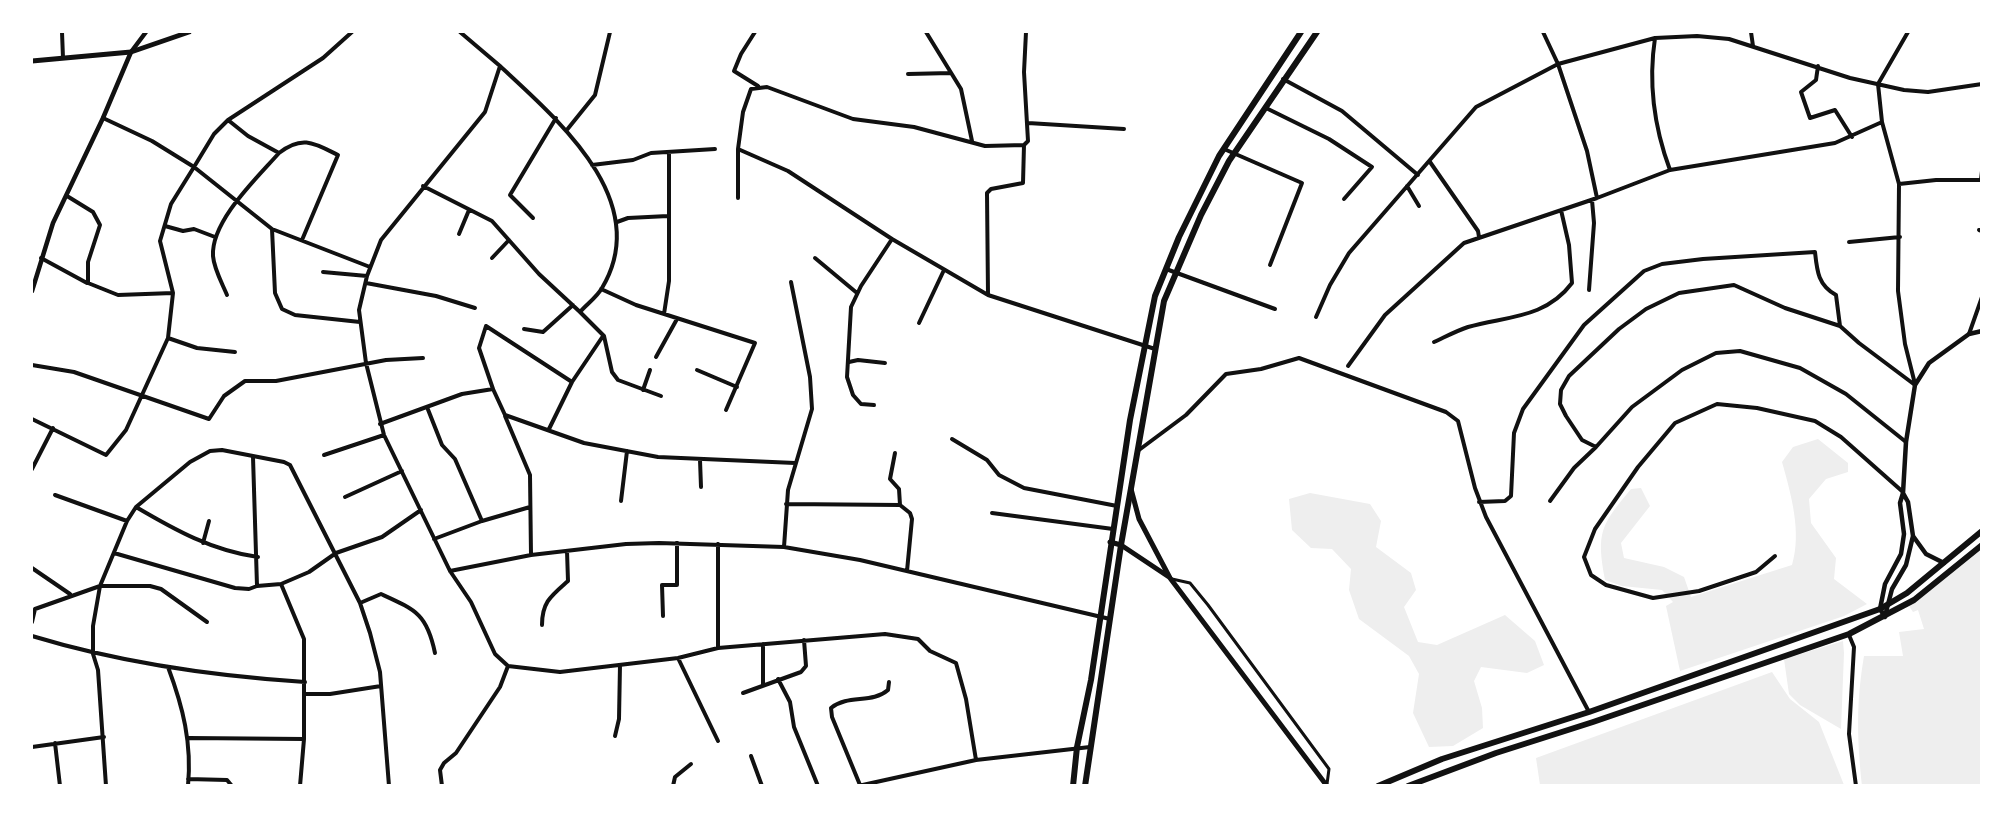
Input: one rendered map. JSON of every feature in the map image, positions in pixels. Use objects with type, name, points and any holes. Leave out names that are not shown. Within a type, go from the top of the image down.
[{"type":"main road","points":[[32,61],[131,52],[189,32]]},
{"type":"main road","points":[[1073,786],[1077,747],[1110,542],[1144,345],[1164,269],[1224,148],[1301,32]]},
{"type":"main road","points":[[1085,786],[1121,545],[1164,301],[1201,215],[1234,153],[1317,32]]},
{"type":"main road","points":[[1131,487],[1139,519],[1170,578],[1328,785]]},
{"type":"main road","points":[[1378,786],[1442,759],[1589,712],[1888,606],[1944,564],[1982,531]]},
{"type":"main road","points":[[1110,542],[1121,545],[1170,578]]},
{"type":"main road","points":[[1408,786],[1849,634],[1885,617],[1931,589],[1982,545]]},
{"type":"street","points":[[62,32],[63,58]]},
{"type":"street","points":[[32,291],[53,223],[103,118],[131,52],[146,32]]},
{"type":"street","points":[[32,419],[106,455],[126,430],[168,338],[173,293],[160,241],[171,204],[214,134],[228,120],[323,58],[352,32]]},
{"type":"street","points":[[460,32],[501,66],[556,118],[604,186],[617,222],[615,258],[601,289],[580,312]]},
{"type":"street","points":[[566,131],[595,95],[610,32]]},
{"type":"street","points":[[755,32],[741,54],[734,71],[758,86],[767,87],[853,118],[914,127],[986,146],[1024,145]]},
{"type":"street","points":[[926,32],[961,89],[972,141]]},
{"type":"street","points":[[988,295],[987,193],[991,189],[1023,183],[1024,145],[1028,141],[1024,72],[1026,32]]},
{"type":"street","points":[[1543,32],[1558,64],[1587,151],[1595,199],[1588,290]]},
{"type":"street","points":[[1751,32],[1754,46]]},
{"type":"street","points":[[1885,617],[1880,609],[1885,584],[1901,554],[1904,534],[1900,502],[1903,493],[1906,442],[1915,385],[1900,318],[1899,184],[1882,122],[1878,84],[1908,32]]},
{"type":"street","points":[[1316,317],[1330,285],[1349,253],[1476,107],[1558,64],[1669,34],[1729,39],[1754,46],[1781,58],[1818,66],[1878,84],[1928,92],[1982,84]]},
{"type":"street","points":[[1655,38],[1651,72],[1652,95],[1659,140],[1670,170]]},
{"type":"street","points":[[501,66],[485,112],[381,240],[370,267],[359,310],[366,363],[384,435],[450,571],[471,602],[495,654],[508,666],[560,672],[678,658],[718,648],[804,640],[902,635],[918,639],[930,651],[956,663],[966,699],[976,760]]},
{"type":"street","points":[[1818,66],[1816,80],[1801,92],[1810,118],[1835,110],[1852,137]]},
{"type":"street","points":[[908,74],[951,73]]},
{"type":"street","points":[[1283,79],[1342,111],[1418,175]]},
{"type":"street","points":[[738,198],[738,149],[743,112],[751,89],[758,86]]},
{"type":"street","points":[[1264,108],[1329,138],[1372,167],[1344,199]]},
{"type":"street","points":[[103,118],[152,141],[194,166],[272,229],[370,267]]},
{"type":"street","points":[[533,218],[510,195],[556,118]]},
{"type":"street","points":[[228,120],[248,136],[279,153]]},
{"type":"street","points":[[1348,366],[1385,315],[1464,243],[1595,199],[1670,170],[1835,143],[1882,122]]},
{"type":"street","points":[[1028,123],[1124,129]]},
{"type":"street","points":[[227,295],[215,268],[213,256],[215,237],[238,201],[279,153],[290,145],[304,141],[314,143],[338,155],[302,240]]},
{"type":"street","points":[[1224,148],[1302,183],[1270,265]]},
{"type":"street","points":[[591,165],[669,152],[715,149]]},
{"type":"street","points":[[738,149],[788,171],[892,239],[988,295],[1156,349]]},
{"type":"street","points":[[664,314],[669,281],[669,152]]},
{"type":"street","points":[[1430,162],[1478,231],[1479,237]]},
{"type":"street","points":[[1899,184],[1936,180],[1981,180],[1982,171]]},
{"type":"street","points":[[423,186],[492,221],[539,274],[604,336],[612,372],[618,380],[661,396]]},
{"type":"street","points":[[1407,186],[1419,206]]},
{"type":"street","points":[[67,196],[93,212],[100,225],[88,261],[88,283]]},
{"type":"street","points":[[459,234],[470,210]]},
{"type":"street","points":[[1434,342],[1468,327],[1530,314],[1565,292],[1572,283],[1569,245],[1561,210]]},
{"type":"street","points":[[617,222],[628,218],[668,216]]},
{"type":"street","points":[[165,226],[183,231],[194,229],[215,237]]},
{"type":"street","points":[[272,229],[275,293],[282,309],[295,315],[360,322]]},
{"type":"street","points":[[1849,242],[1900,237]]},
{"type":"street","points":[[874,405],[861,404],[853,395],[847,377],[851,307],[857,293],[892,239]]},
{"type":"street","points":[[492,258],[509,240]]},
{"type":"street","points":[[1479,502],[1505,501],[1511,496],[1514,433],[1523,409],[1584,325],[1644,271],[1662,264],[1703,259],[1815,252],[1818,274],[1823,287],[1836,295],[1840,326]]},
{"type":"street","points":[[41,258],[88,283],[118,295],[173,293]]},
{"type":"street","points":[[815,258],[857,293]]},
{"type":"street","points":[[1164,269],[1275,309]]},
{"type":"street","points":[[919,323],[944,270]]},
{"type":"street","points":[[323,272],[368,276]]},
{"type":"street","points":[[784,547],[786,504],[795,463],[812,409],[810,377],[791,282]]},
{"type":"street","points":[[366,283],[436,296],[475,308]]},
{"type":"street","points":[[1596,447],[1582,440],[1566,416],[1560,404],[1561,390],[1569,376],[1584,360],[1646,309],[1679,292],[1734,285],[1785,308],[1840,326],[1915,385]]},
{"type":"street","points":[[601,289],[636,305],[755,343],[726,410]]},
{"type":"street","points":[[1969,334],[1982,297]]},
{"type":"street","points":[[524,329],[543,332],[573,305]]},
{"type":"street","points":[[656,357],[677,319]]},
{"type":"street","points":[[531,555],[530,475],[478,348],[486,326],[572,382]]},
{"type":"street","points":[[1915,385],[1929,363],[1969,334],[1982,331]]},
{"type":"street","points":[[549,429],[572,382],[604,336]]},
{"type":"street","points":[[168,338],[197,348],[235,352]]},
{"type":"street","points":[[1550,501],[1574,468],[1632,406],[1682,370],[1716,353],[1740,351],[1800,368],[1846,394],[1906,442]]},
{"type":"street","points":[[32,365],[74,372],[209,419],[224,396],[245,381],[276,381],[366,363],[423,358]]},
{"type":"street","points":[[1139,451],[1186,416],[1226,374],[1261,369],[1299,358],[1446,412],[1458,421],[1479,502],[1589,712]]},
{"type":"street","points":[[849,362],[858,360],[885,363]]},
{"type":"street","points":[[643,390],[650,370]]},
{"type":"street","points":[[697,370],[736,387]]},
{"type":"street","points":[[380,424],[462,394],[493,389]]},
{"type":"street","points":[[1775,556],[1756,572],[1699,591],[1653,598],[1606,585],[1591,575],[1584,557],[1595,529],[1638,467],[1675,423],[1717,404],[1757,408],[1815,421],[1841,437],[1903,493],[1908,502],[1913,536],[1906,565],[1892,589],[1885,617]]},
{"type":"street","points":[[427,407],[442,445],[455,459],[482,521]]},
{"type":"street","points":[[505,415],[584,443],[658,457],[795,463]]},
{"type":"street","points":[[32,469],[53,428]]},
{"type":"street","points":[[324,455],[384,435]]},
{"type":"street","points":[[952,439],[987,460],[999,475],[1024,488],[1117,506]]},
{"type":"street","points":[[106,786],[98,670],[93,654],[93,626],[100,586],[127,521],[136,507],[190,462],[210,451],[222,450],[284,462],[295,472],[319,526],[336,553],[360,603],[376,653],[389,786]]},
{"type":"street","points":[[621,501],[627,451]]},
{"type":"street","points":[[895,453],[890,479],[899,489],[900,505],[912,519],[907,571]]},
{"type":"street","points":[[253,457],[252,501],[258,556],[257,585]]},
{"type":"street","points":[[700,460],[701,487]]},
{"type":"street","points":[[345,496],[402,471]]},
{"type":"street","points":[[55,495],[127,521]]},
{"type":"street","points":[[786,504],[900,505]]},
{"type":"street","points":[[136,507],[203,543],[226,552],[258,556]]},
{"type":"street","points":[[434,539],[482,521],[530,507]]},
{"type":"street","points":[[114,553],[235,588],[249,589],[257,585],[281,584],[309,572],[336,553],[382,537],[421,510]]},
{"type":"street","points":[[992,513],[1113,529]]},
{"type":"street","points":[[203,543],[209,521]]},
{"type":"street","points":[[1913,536],[1926,554],[1944,564]]},
{"type":"street","points":[[450,571],[531,555],[626,544],[677,543],[784,547],[907,571],[1111,619]]},
{"type":"street","points":[[663,616],[662,585],[677,585],[677,543]]},
{"type":"street","points":[[718,544],[718,648]]},
{"type":"street","points":[[542,625],[542,610],[551,596],[568,581],[567,551]]},
{"type":"street","points":[[32,568],[71,595]]},
{"type":"street","points":[[1170,578],[1190,583],[1208,605],[1329,769],[1328,785]]},
{"type":"street","points":[[281,584],[304,639],[304,739],[300,786]]},
{"type":"street","points":[[32,622],[33,609],[100,586],[161,589],[207,622]]},
{"type":"street","points":[[360,603],[381,594],[406,606],[422,617],[431,630],[435,653]]},
{"type":"street","points":[[1849,634],[1854,647],[1850,734],[1856,786]]},
{"type":"street","points":[[32,636],[93,654],[168,667],[305,682]]},
{"type":"street","points":[[743,693],[801,672],[806,666],[804,640]]},
{"type":"street","points":[[763,644],[763,686]]},
{"type":"street","points":[[678,658],[718,741]]},
{"type":"street","points":[[615,736],[619,719],[620,665]]},
{"type":"street","points":[[442,786],[440,770],[444,763],[456,753],[500,687],[508,666]]},
{"type":"street","points":[[168,667],[179,697],[189,738],[188,786]]},
{"type":"street","points":[[778,679],[790,702],[794,727],[818,786]]},
{"type":"street","points":[[889,682],[888,690],[880,695],[844,700],[831,708],[832,717],[859,785],[976,760],[1090,747]]},
{"type":"street","points":[[304,694],[330,694],[381,686]]},
{"type":"street","points":[[32,747],[104,737]]},
{"type":"street","points":[[189,738],[304,739]]},
{"type":"street","points":[[55,744],[60,786]]},
{"type":"street","points":[[751,756],[762,786]]},
{"type":"street","points":[[673,786],[675,777],[691,764]]},
{"type":"street","points":[[1427,778],[1431,786]]},
{"type":"street","points":[[188,779],[227,780],[232,786]]},
{"type":"shaded area","points":[[1818,439],[1848,463],[1848,472],[1826,479],[1809,499],[1811,523],[1836,558],[1834,579],[1867,604],[1844,616],[1680,671],[1666,606],[1673,602],[1662,590],[1622,586],[1605,580],[1601,540],[1607,521],[1631,489],[1641,488],[1650,506],[1621,543],[1624,558],[1664,567],[1684,577],[1691,597],[1792,565],[1796,526],[1782,462],[1793,447]]},
{"type":"shaded area","points":[[1310,493],[1370,504],[1381,521],[1376,547],[1411,573],[1416,590],[1404,607],[1418,642],[1437,645],[1505,615],[1535,641],[1544,665],[1527,673],[1481,667],[1474,681],[1482,708],[1483,728],[1453,746],[1429,747],[1413,713],[1419,674],[1409,656],[1359,619],[1349,590],[1351,569],[1332,549],[1311,548],[1292,530],[1289,499]]},
{"type":"shaded area","points":[[1981,548],[1981,785],[1862,786],[1858,721],[1864,656],[1903,656],[1899,632],[1924,629],[1918,610],[1913,612],[1909,606]]},
{"type":"shaded area","points":[[1843,641],[1841,729],[1800,705],[1789,694],[1784,659]]},
{"type":"shaded area","points":[[1772,672],[1790,699],[1819,722],[1844,785],[1540,785],[1536,758]]}]
